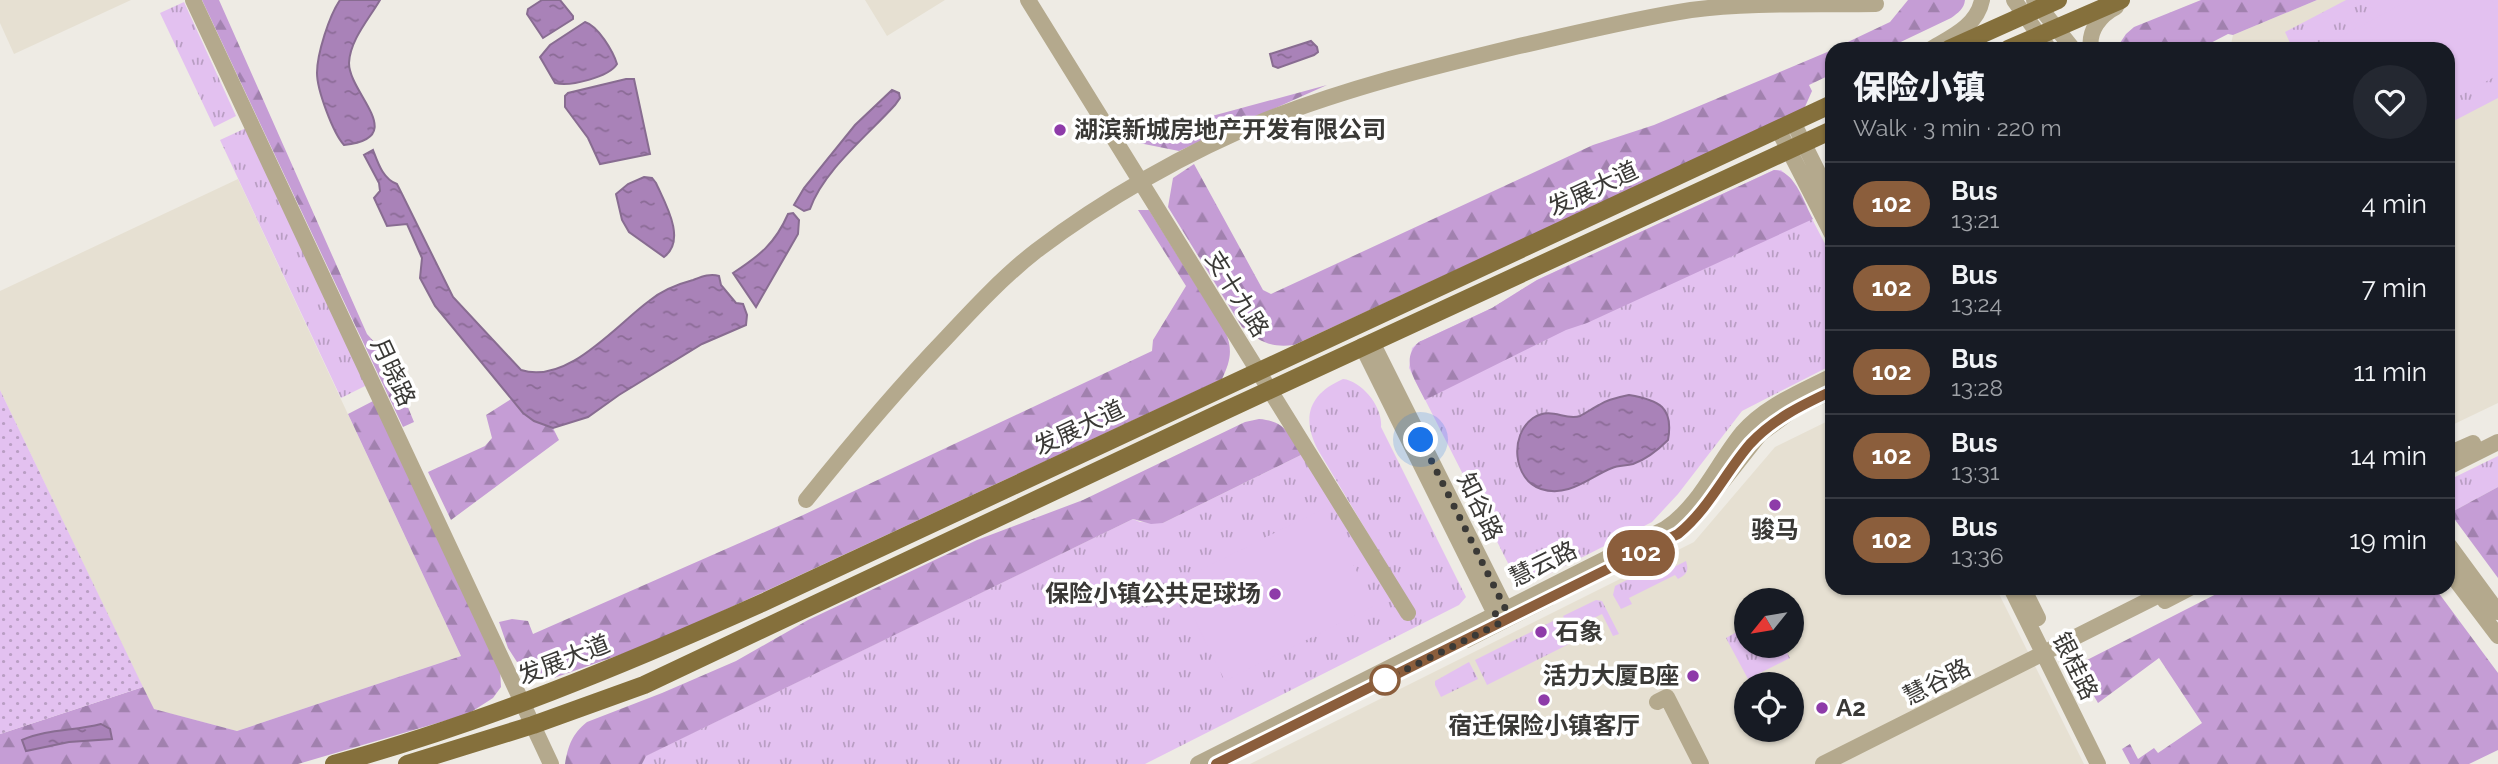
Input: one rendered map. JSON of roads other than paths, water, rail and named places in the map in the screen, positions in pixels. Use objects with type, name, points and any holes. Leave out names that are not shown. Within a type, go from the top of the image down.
[{"type":"main road","points":[[1962,42],[2028,5],[2058,0]]},
{"type":"main road","points":[[2044,42],[2056,27],[2121,0]]},
{"type":"main road","name":"发展大道","points":[[334,764],[522,702],[636,659],[762,603],[1825,107]]},
{"type":"main road","name":"发展大道","points":[[407,764],[533,725],[644,685],[1270,389],[1825,133]]},
{"type":"street","name":"月晓路","points":[[193,0],[551,764]]},
{"type":"street","name":"支十九路","points":[[1028,0],[1408,613]]},
{"type":"street","points":[[1943,42],[1973,20],[1982,0]]},
{"type":"street","points":[[2090,42],[2099,20],[2129,0]]},
{"type":"street","points":[[806,500],[906,380],[1007,276],[1035,252],[1079,222],[1183,158],[1266,120],[1335,95],[1430,68],[1538,42],[1692,10],[1823,2],[1876,4]]},
{"type":"street","points":[[2028,5],[2056,27],[2068,42]]},
{"type":"street","points":[[2028,5],[2044,42]]},
{"type":"street","points":[[1786,126],[1825,217]]},
{"type":"street","points":[[1796,146],[1825,190]]},
{"type":"street","name":"知谷路","points":[[1367,344],[1503,615]]},
{"type":"street","name":"慧云路","points":[[1216,764],[1674,523],[1689,508],[1742,433],[1778,403],[1825,380]]},
{"type":"street","name":"慧云路","points":[[1198,764],[1503,615],[1678,534],[1695,517],[1760,434],[1794,409],[1825,394]]},
{"type":"street","points":[[2455,451],[2498,434]]},
{"type":"street","points":[[2455,464],[2498,442]]},
{"type":"street","points":[[2455,554],[2498,612]]},
{"type":"street","points":[[2455,579],[2498,636]]},
{"type":"street","name":"银桂路","points":[[2015,595],[2098,764]]},
{"type":"street","name":"银桂路","points":[[2025,595],[2046,655],[2110,764]]},
{"type":"street","name":"慧谷路","points":[[2046,655],[2160,595]]},
{"type":"street","name":"慧谷路","points":[[1823,764],[2175,595]]},
{"type":"street","points":[[1657,702],[1667,697],[1701,764]]},
{"type":"water","points":[[340,0],[380,0],[356,38],[349,63],[351,75],[375,124],[373,134],[363,141],[344,145],[326,111],[317,73],[324,35]]},
{"type":"water","points":[[542,0],[560,0],[573,16],[573,19],[543,38],[527,14],[528,9]]},
{"type":"water","points":[[585,22],[595,28],[617,64],[606,73],[589,80],[570,84],[555,83],[540,57],[550,45]]},
{"type":"water","points":[[1311,41],[1317,47],[1318,52],[1314,55],[1278,68],[1273,66],[1270,54]]},
{"type":"water","points":[[634,79],[650,154],[600,164],[588,138],[565,107],[565,96]]},
{"type":"water","points":[[892,90],[899,93],[900,98],[835,167],[810,209],[804,211],[794,205],[804,188],[855,125]]},
{"type":"water","points":[[373,150],[385,174],[397,184],[453,297],[521,370],[538,372],[556,369],[573,361],[606,338],[659,294],[706,276],[719,276],[721,285],[736,303],[743,304],[747,315],[746,325],[702,344],[588,417],[553,428],[534,421],[523,413],[435,306],[420,278],[422,258],[407,224],[387,226],[374,198],[380,191],[379,183],[364,155]]},
{"type":"water","points":[[644,177],[652,178],[656,183],[672,221],[674,241],[671,250],[664,257],[629,232],[622,220],[616,194],[628,184]]},
{"type":"water","points":[[793,213],[799,220],[798,234],[756,307],[733,273],[765,248],[778,233],[788,214]]},
{"type":"water","points":[[1629,395],[1656,403],[1666,413],[1669,420],[1668,440],[1656,451],[1638,462],[1614,467],[1561,491],[1541,489],[1525,476],[1520,467],[1518,446],[1520,435],[1533,418],[1546,413],[1580,416],[1606,401]]},
{"type":"water","points":[[101,724],[110,729],[112,739],[69,742],[26,751],[22,740],[41,734]]},
{"type":"place","name":"湖滨新城房地产开发有限公司","points":[[1060,130]]},
{"type":"place","name":"骏马","points":[[1775,505]]},
{"type":"place","name":"保险小镇公共足球场","points":[[1275,594]]},
{"type":"place","name":"石象","points":[[1541,632]]},
{"type":"place","name":"活力大厦B座","points":[[1693,676]]},
{"type":"place","name":"宿迁保险小镇客厅","points":[[1544,700]]},
{"type":"place","name":"A2","points":[[1822,708]]}]
